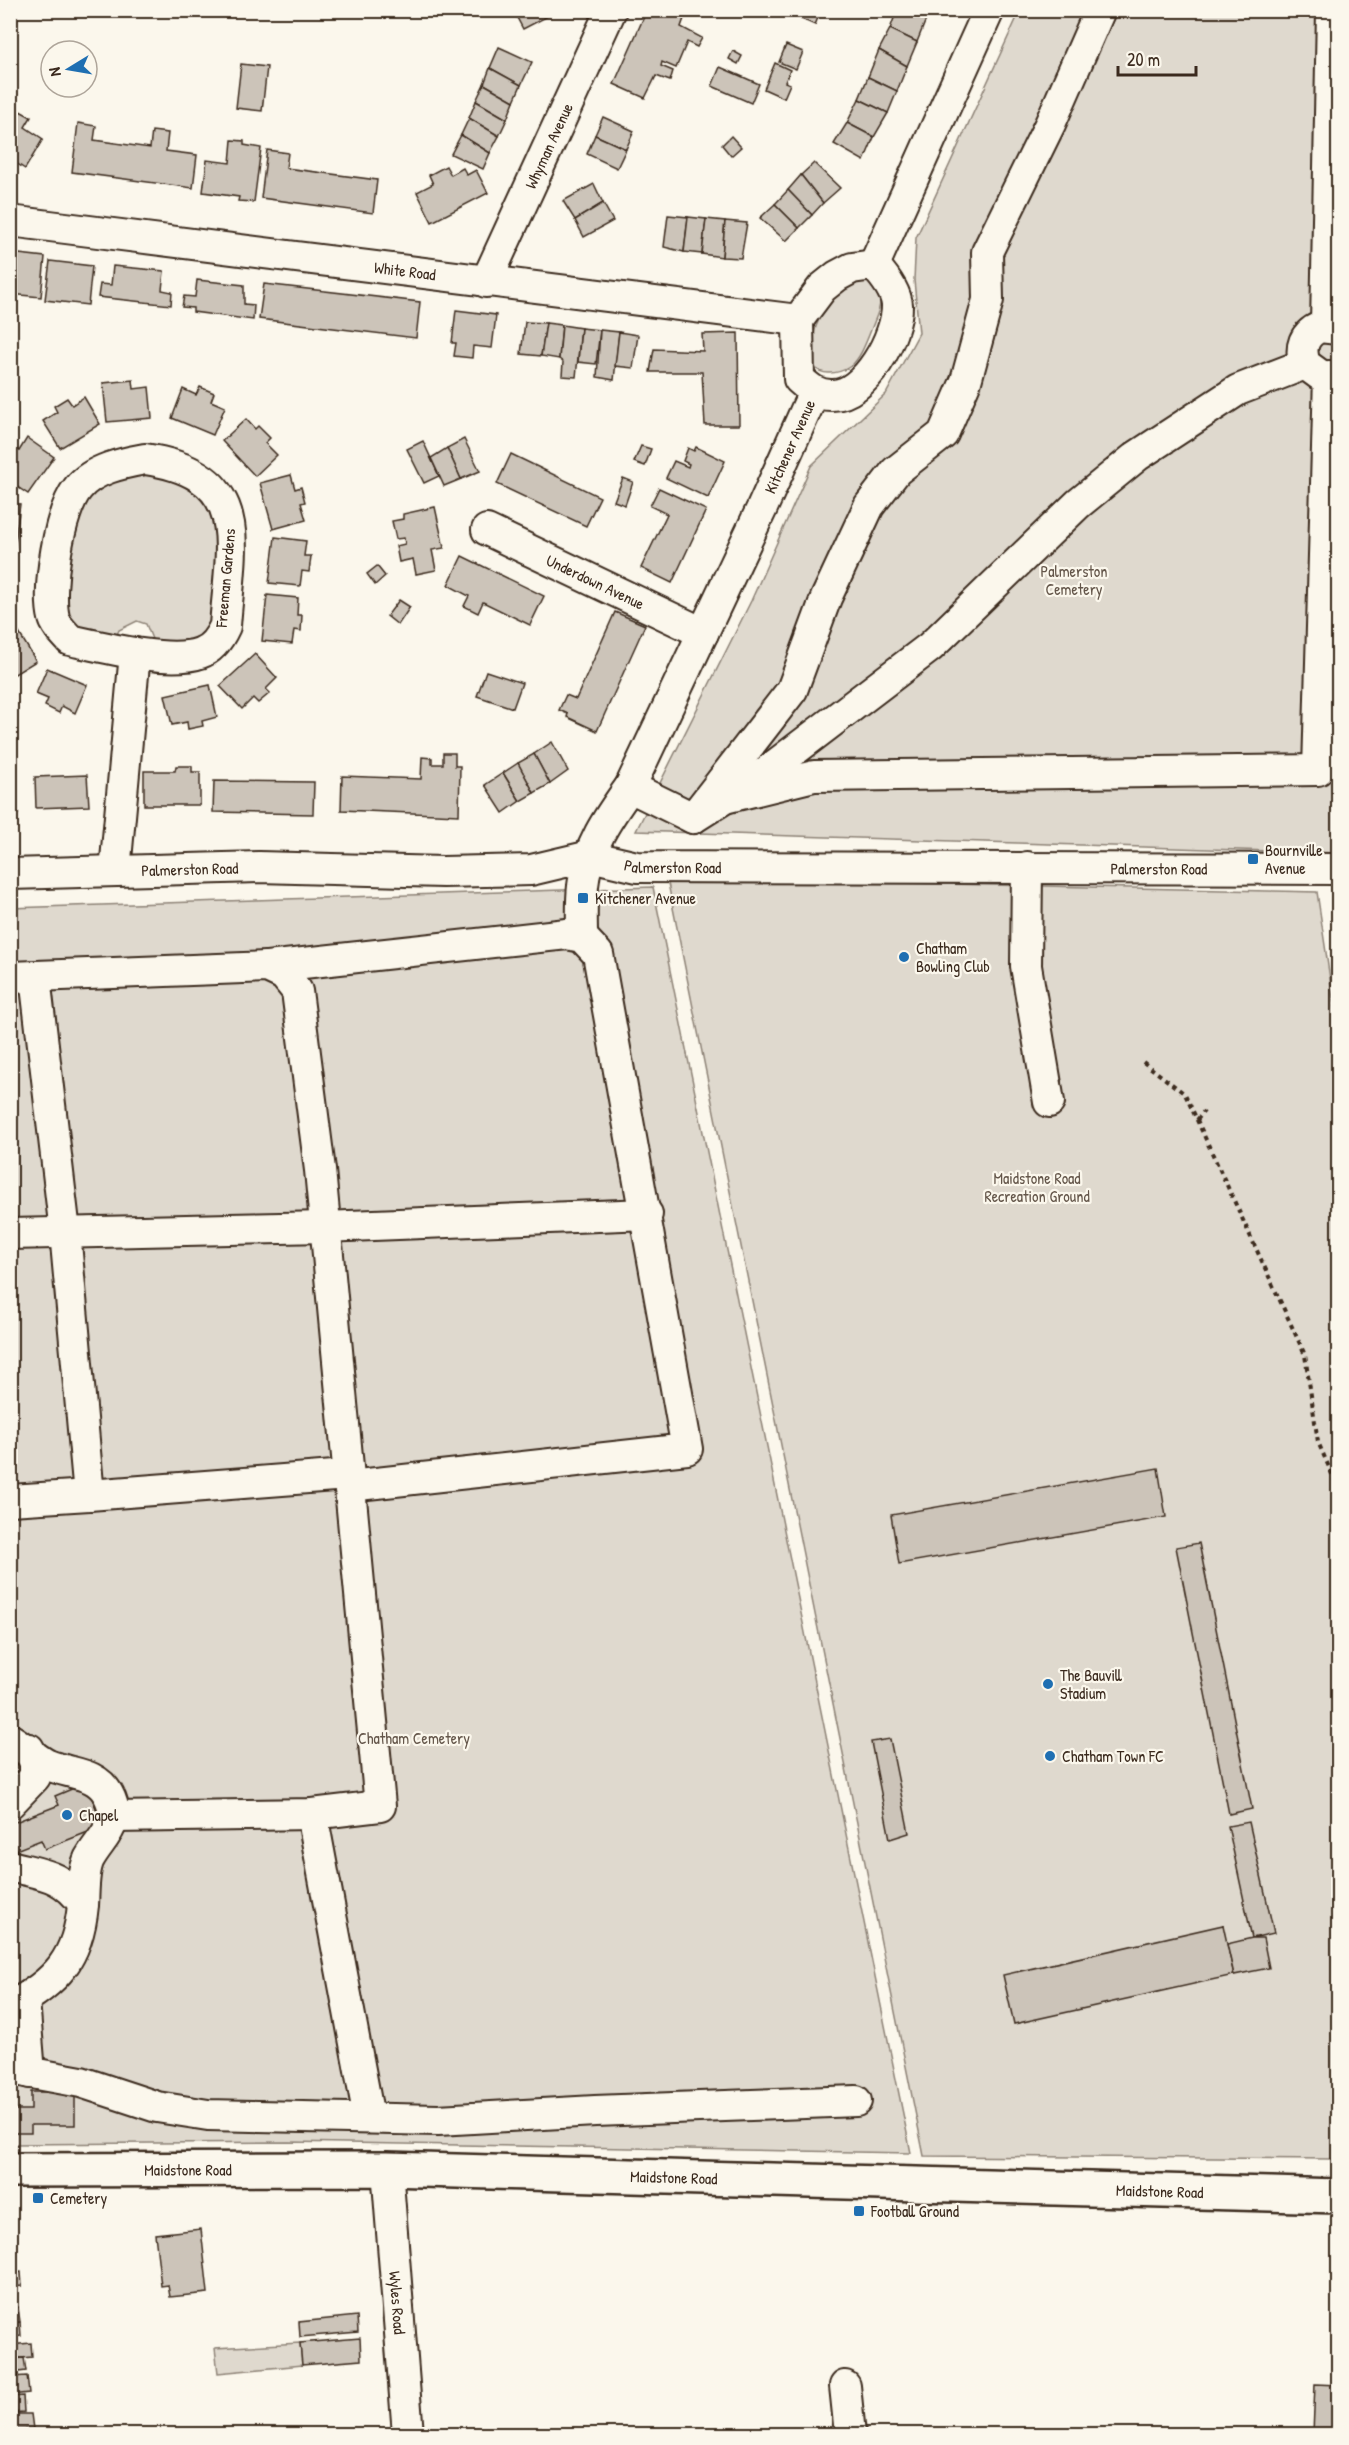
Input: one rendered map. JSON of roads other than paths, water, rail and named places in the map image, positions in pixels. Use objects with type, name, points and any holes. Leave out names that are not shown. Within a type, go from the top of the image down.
[{"type":"main road","name":"Maidstone Road","points":[[10,2170],[387,2169],[1338,2196]]},
{"type":"street","name":"Whyman Avenue","points":[[486,282],[611,10]]},
{"type":"street","points":[[798,320],[822,288],[837,276],[852,268],[874,265],[990,10]]},
{"type":"street","points":[[693,818],[736,766],[792,690],[826,598],[869,506],[896,471],[943,434],[966,381],[988,300],[987,252],[1050,124],[1100,10]]},
{"type":"street","points":[[729,797],[814,776],[1318,770],[1324,371],[1302,346],[1312,330],[1332,327],[1332,10]]},
{"type":"street","name":"White Road","points":[[10,221],[798,320]]},
{"type":"street","name":"Kitchener Avenue","points":[[798,320],[799,379],[814,392],[832,396],[848,392],[868,374],[882,356],[890,337],[897,303],[889,284],[874,265]]},
{"type":"street","points":[[693,818],[729,797],[930,647],[1078,504],[1137,456],[1238,390],[1324,371]]},
{"type":"street","name":"Kitchener Avenue","points":[[582,937],[583,885],[590,856],[606,821],[630,787],[814,392]]},
{"type":"street","name":"Freeman Gardens","points":[[145,459],[171,463],[202,478],[218,494],[228,512],[232,531],[225,626],[219,639],[201,653],[179,656],[135,653],[70,640],[55,621],[51,599],[62,521],[69,502],[79,486],[118,464],[145,459]]},
{"type":"street","name":"Underdown Avenue","points":[[487,530],[703,633]]},
{"type":"street","points":[[115,871],[135,653]]},
{"type":"street","points":[[630,787],[693,818]]},
{"type":"street","name":"Palmerston Road","points":[[10,874],[259,867],[443,872],[531,870],[590,856],[637,867],[1027,867],[1337,877]]},
{"type":"street","points":[[1027,867],[1026,966],[1049,1102]]},
{"type":"street","points":[[10,1500],[348,1481],[687,1449],[647,1214],[598,954],[582,937],[567,934],[267,967],[23,977],[65,1232],[89,1495]]},
{"type":"street","points":[[114,1817],[312,1814],[380,1806],[324,1227],[297,991],[305,974],[325,961]]},
{"type":"street","points":[[267,967],[284,975],[297,991]]},
{"type":"street","points":[[10,1234],[324,1227],[647,1214]]},
{"type":"street","points":[[10,1803],[34,1777],[35,1763],[20,1744]]},
{"type":"street","points":[[20,1744],[47,1764],[94,1778],[109,1794],[114,1817],[103,1842],[89,1860],[81,1928],[72,1955],[50,1983],[17,2003],[20,2071],[81,2082],[157,2107],[208,2115],[438,2120],[856,2101]]},
{"type":"street","points":[[312,1814],[369,2118]]},
{"type":"street","points":[[10,1866],[54,1876],[70,1886],[83,1903]]},
{"type":"street","name":"Wyles Road","points":[[387,2169],[408,2434]]},
{"type":"street","points":[[845,2386],[850,2434]]},
{"type":"place","name":"Bournville Avenue","points":[[1253,859]]},
{"type":"place","name":"Kitchener Avenue","points":[[583,898]]},
{"type":"place","name":"Chatham Bowling Club","points":[[904,957]]},
{"type":"place","name":"The Bauvill Stadium","points":[[1048,1684]]},
{"type":"place","name":"Chatham Town FC","points":[[1050,1756]]},
{"type":"place","name":"Chapel","points":[[67,1815]]},
{"type":"place","name":"Cemetery","points":[[38,2198]]},
{"type":"place","name":"Football Ground","points":[[859,2211]]},
{"type":"park label","name":"Palmerston Cemetery","points":[[1074,580]]},
{"type":"park label","name":"Maidstone Road Recreation Ground","points":[[1037,1187]]},
{"type":"park label","name":"Chatham Cemetery","points":[[414,1738]]}]
